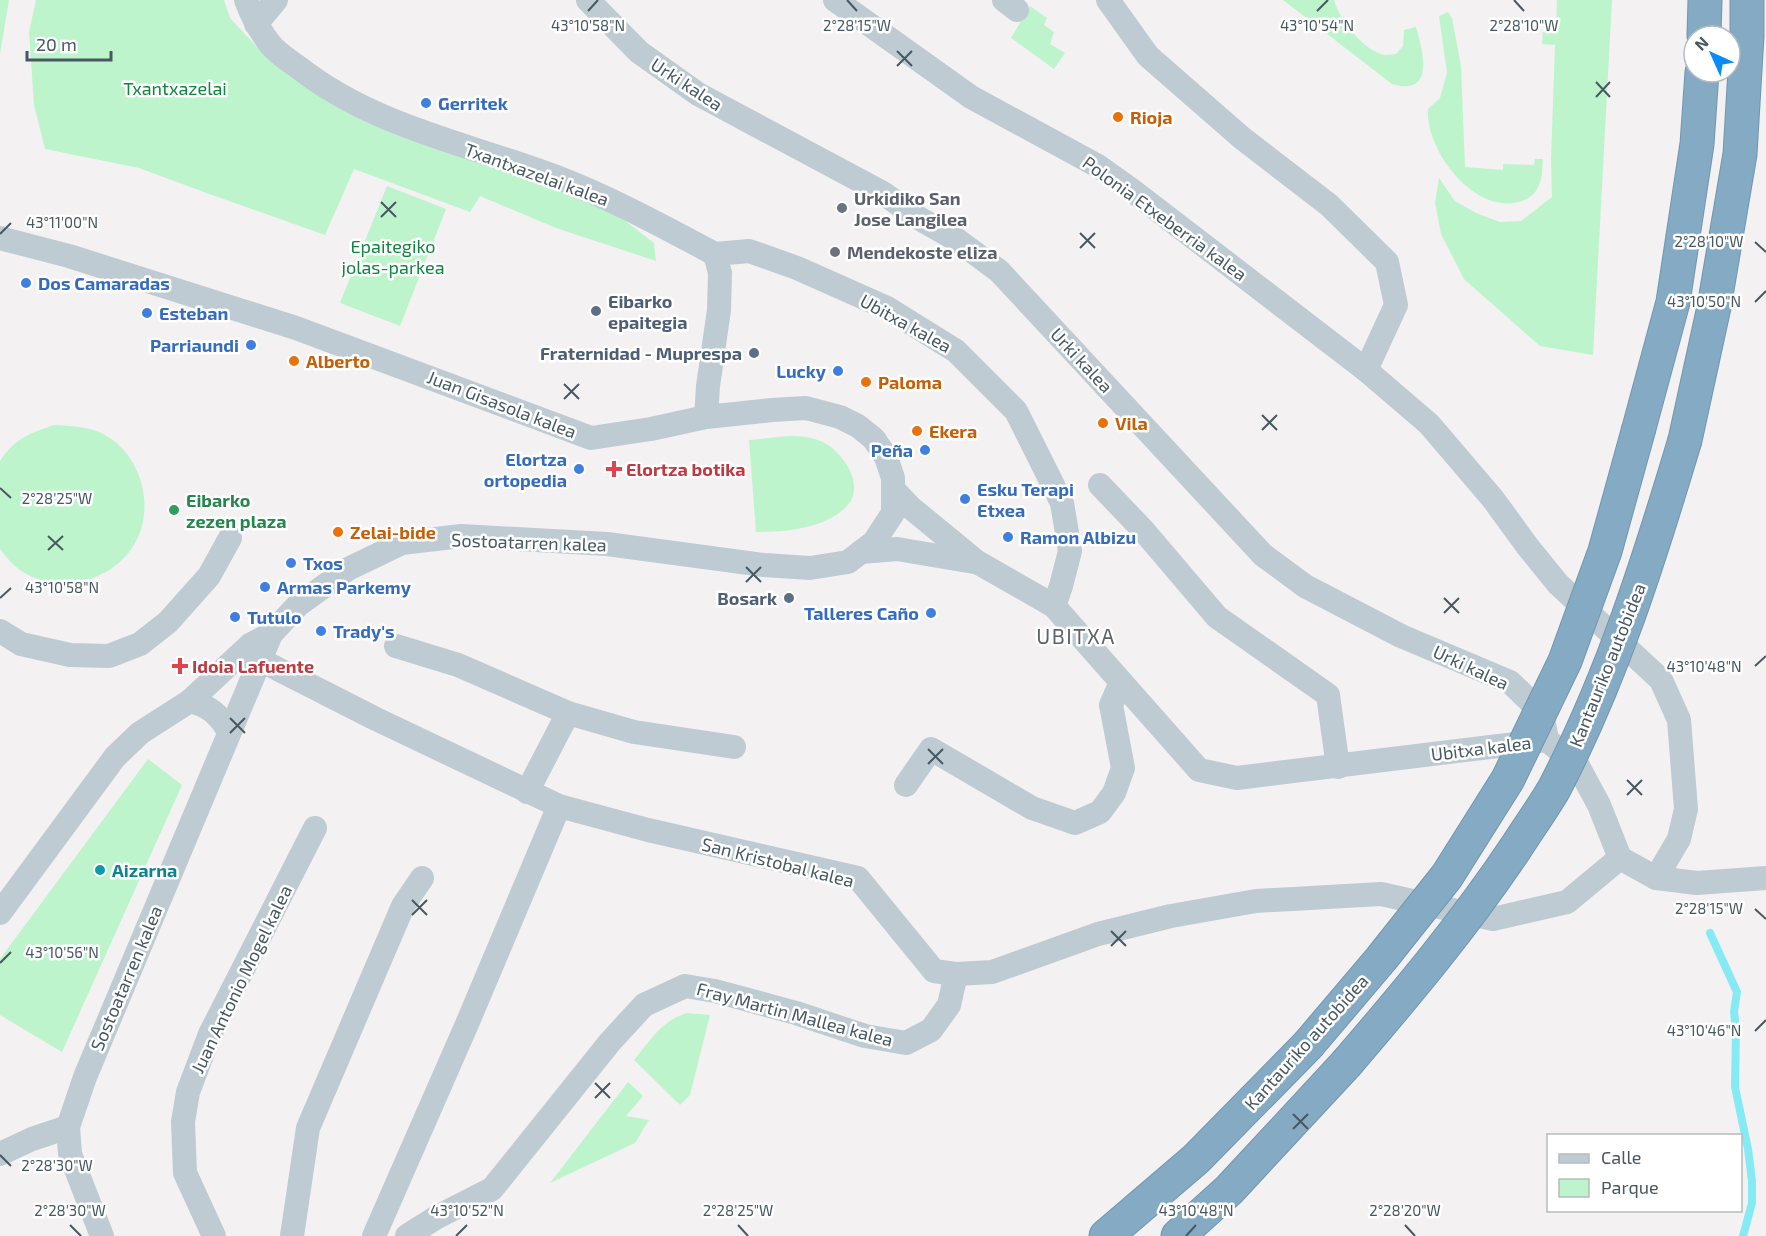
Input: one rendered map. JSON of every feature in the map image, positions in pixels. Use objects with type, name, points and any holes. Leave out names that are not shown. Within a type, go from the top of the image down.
[{"type":"highway","points":[[1704,24],[1705,0]]},
{"type":"highway","name":"Kantauriko autobidea","points":[[1178,1236],[1229,1190],[1346,1064],[1421,978],[1492,883],[1553,791],[1610,669],[1646,568],[1685,440],[1714,307],[1740,154],[1748,36],[1747,0]]},
{"type":"highway","name":"Kantauriko autobidea","points":[[1106,1236],[1196,1159],[1308,1045],[1447,876],[1508,779],[1565,661],[1605,550],[1639,428],[1673,302],[1696,144],[1701,84]]},
{"type":"street","name":"Txantxazelai kalea","points":[[246,0],[256,24],[272,46],[310,77],[336,93],[401,126],[560,179],[624,207],[715,254]]},
{"type":"street","points":[[256,24],[276,0]]},
{"type":"street","name":"Urki kalea","points":[[588,0],[639,52],[698,94],[883,193],[915,216],[957,240],[999,271],[1263,555],[1305,586],[1401,636],[1509,682],[1542,713],[1547,740]]},
{"type":"street","name":"Polonia Etxeberria kalea","points":[[835,0],[970,97],[1098,166],[1366,370],[1429,424],[1493,499],[1558,584],[1661,680],[1679,720],[1686,809],[1678,839],[1656,878]]},
{"type":"street","points":[[1108,0],[1148,56],[1242,138],[1329,206],[1387,261],[1396,305],[1366,370]]},
{"type":"street","name":"Juan Gisasola kalea","points":[[0,238],[69,256],[296,328],[591,438],[651,429],[706,417],[806,408],[840,417],[858,426],[874,440],[886,457],[893,489],[893,513],[874,542],[848,562],[810,568],[746,562]]},
{"type":"street","name":"Ubitxa kalea","points":[[715,254],[749,251],[796,268],[886,308],[956,351],[1016,411],[1062,503],[1070,551],[1054,606]]},
{"type":"street","points":[[706,417],[719,302],[720,273],[715,254]]},
{"type":"street","points":[[1100,485],[1143,530],[1217,617],[1328,695],[1338,767]]},
{"type":"street","name":"Ubitxa kalea","points":[[893,489],[910,507],[977,562],[1054,606],[1199,770],[1237,778],[1547,740],[1578,766],[1599,805],[1620,858]]},
{"type":"street","name":"Sostoatarren kalea","points":[[0,913],[115,757],[140,733],[190,700],[250,645],[271,634],[298,605],[348,569],[402,543],[461,536],[607,544],[746,562]]},
{"type":"street","points":[[0,631],[21,644],[70,655],[109,656],[140,644],[168,622],[209,576],[230,538]]},
{"type":"street","name":"Ubitxa kalea","points":[[861,552],[897,549],[977,562]]},
{"type":"street","name":"Sostoatarren kalea","points":[[68,1127],[85,1077],[271,634]]},
{"type":"street","points":[[396,646],[458,665],[568,713],[634,732],[734,747]]},
{"type":"street","name":"San Kristobal kalea","points":[[260,660],[376,719],[559,806],[648,830],[858,878],[934,971],[956,974],[992,972],[1098,934],[1171,916],[1256,901],[1381,894],[1493,919],[1567,902],[1620,858]]},
{"type":"street","points":[[906,785],[931,749],[1032,808],[1075,824],[1100,812],[1114,793],[1123,768],[1111,705],[1121,682]]},
{"type":"street","points":[[190,700],[212,709],[229,732]]},
{"type":"street","points":[[527,792],[568,713]]},
{"type":"street","points":[[374,1236],[559,806]]},
{"type":"street","name":"Juan Antonio Mogel kalea","points":[[214,1236],[185,1173],[183,1122],[188,1092],[210,1034],[315,828]]},
{"type":"street","points":[[1620,858],[1656,878],[1696,883],[1766,878]]},
{"type":"street","points":[[292,1236],[308,1128],[403,906],[422,878]]},
{"type":"street","name":"Fray Martin Mallea kalea","points":[[407,1236],[437,1217],[492,1189],[610,1042],[644,1005],[685,986],[715,991],[796,1013],[865,1036],[906,1043],[931,1030],[949,1005],[956,974]]},
{"type":"street","points":[[0,1154],[32,1139],[68,1127],[70,1154],[102,1236]]},
{"type":"green space","points":[[0,0],[9,0],[0,54]]},
{"type":"green space","name":"Txantxazelai","points":[[36,0],[224,0],[230,18],[261,51],[602,203],[654,243],[656,261],[556,228],[480,196],[470,212],[354,169],[325,235],[139,168],[45,149],[34,105],[29,32]]},
{"type":"green space","points":[[1283,0],[1334,0],[1352,32],[1366,46],[1383,55],[1396,54],[1403,46],[1404,30],[1416,27],[1423,59],[1421,78],[1415,84],[1406,86],[1392,84]]},
{"type":"green space","points":[[1557,0],[1612,0],[1593,355],[1540,346],[1464,279],[1441,234],[1435,203],[1439,178],[1455,201],[1476,213],[1500,222],[1521,221],[1552,197],[1555,45],[1542,44],[1543,32],[1556,32]]},
{"type":"green space","points":[[1030,6],[1047,18],[1044,25],[1054,32],[1050,44],[1065,53],[1054,69],[1011,38]]},
{"type":"green space","points":[[1448,12],[1452,18],[1461,66],[1465,167],[1503,170],[1503,164],[1534,165],[1535,159],[1543,159],[1539,186],[1525,200],[1504,203],[1487,199],[1471,190],[1456,176],[1435,143],[1429,125],[1428,109],[1440,98],[1447,73],[1439,16]]},
{"type":"green space","name":"Epaitegiko jolas-parkea","points":[[387,186],[446,209],[400,326],[340,303]]},
{"type":"green space","points":[[54,425],[91,429],[117,443],[128,455],[142,485],[144,518],[140,534],[132,548],[108,571],[77,582],[45,581],[29,575],[13,564],[0,549],[0,461],[11,447],[23,438]]},
{"type":"green space","points":[[788,436],[814,439],[828,445],[842,458],[852,474],[854,492],[845,508],[826,521],[791,530],[756,532],[749,440]]},
{"type":"green space","points":[[148,759],[182,785],[62,1052],[0,1015],[0,959]]},
{"type":"green space","points":[[687,1013],[710,1015],[690,1095],[680,1105],[634,1060],[663,1026]]},
{"type":"green space","points":[[628,1082],[643,1096],[626,1116],[649,1120],[635,1143],[550,1183]]},
{"type":"waterway","points":[[1710,933],[1737,992],[1734,1011],[1735,1087],[1752,1181],[1752,1203],[1743,1236]]},
{"type":"place","name":"Gerritek","points":[[426,103]]},
{"type":"place","name":"Rioja","points":[[1118,117]]},
{"type":"place","name":"Urkidiko San Jose Langilea","points":[[842,208]]},
{"type":"place","name":"Mendekoste eliza","points":[[835,252]]},
{"type":"place","name":"Dos Camaradas","points":[[26,283]]},
{"type":"place","name":"Eibarko epaitegia","points":[[596,311]]},
{"type":"place","name":"Esteban","points":[[147,313]]},
{"type":"place","name":"Parriaundi","points":[[251,345]]},
{"type":"place","name":"Fraternidad - Muprespa","points":[[754,353]]},
{"type":"place","name":"Alberto","points":[[294,361]]},
{"type":"place","name":"Lucky","points":[[838,371]]},
{"type":"place","name":"Paloma","points":[[866,382]]},
{"type":"place","name":"Vila","points":[[1103,423]]},
{"type":"place","name":"Ekera","points":[[917,431]]},
{"type":"place","name":"Peña","points":[[925,450]]},
{"type":"place","name":"Elortza ortopedia","points":[[579,469]]},
{"type":"place","name":"Elortza botika","points":[[614,469]]},
{"type":"place","name":"Esku Terapi Etxea","points":[[965,499]]},
{"type":"place","name":"Eibarko zezen plaza","points":[[174,510]]},
{"type":"place","name":"Zelai-bide","points":[[338,532]]},
{"type":"place","name":"Ramon Albizu","points":[[1008,537]]},
{"type":"place","name":"Txos","points":[[291,563]]},
{"type":"place","name":"Armas Parkemy","points":[[265,587]]},
{"type":"place","name":"Bosark","points":[[789,598]]},
{"type":"place","name":"Talleres Caño","points":[[931,613]]},
{"type":"place","name":"Tutulo","points":[[235,617]]},
{"type":"place","name":"Trady's","points":[[321,631]]},
{"type":"place","name":"Idoia Lafuente","points":[[180,666]]},
{"type":"place","name":"Aizarna","points":[[100,870]]},
{"type":"district","name":"UBITXA","points":[[1076,635]]}]
